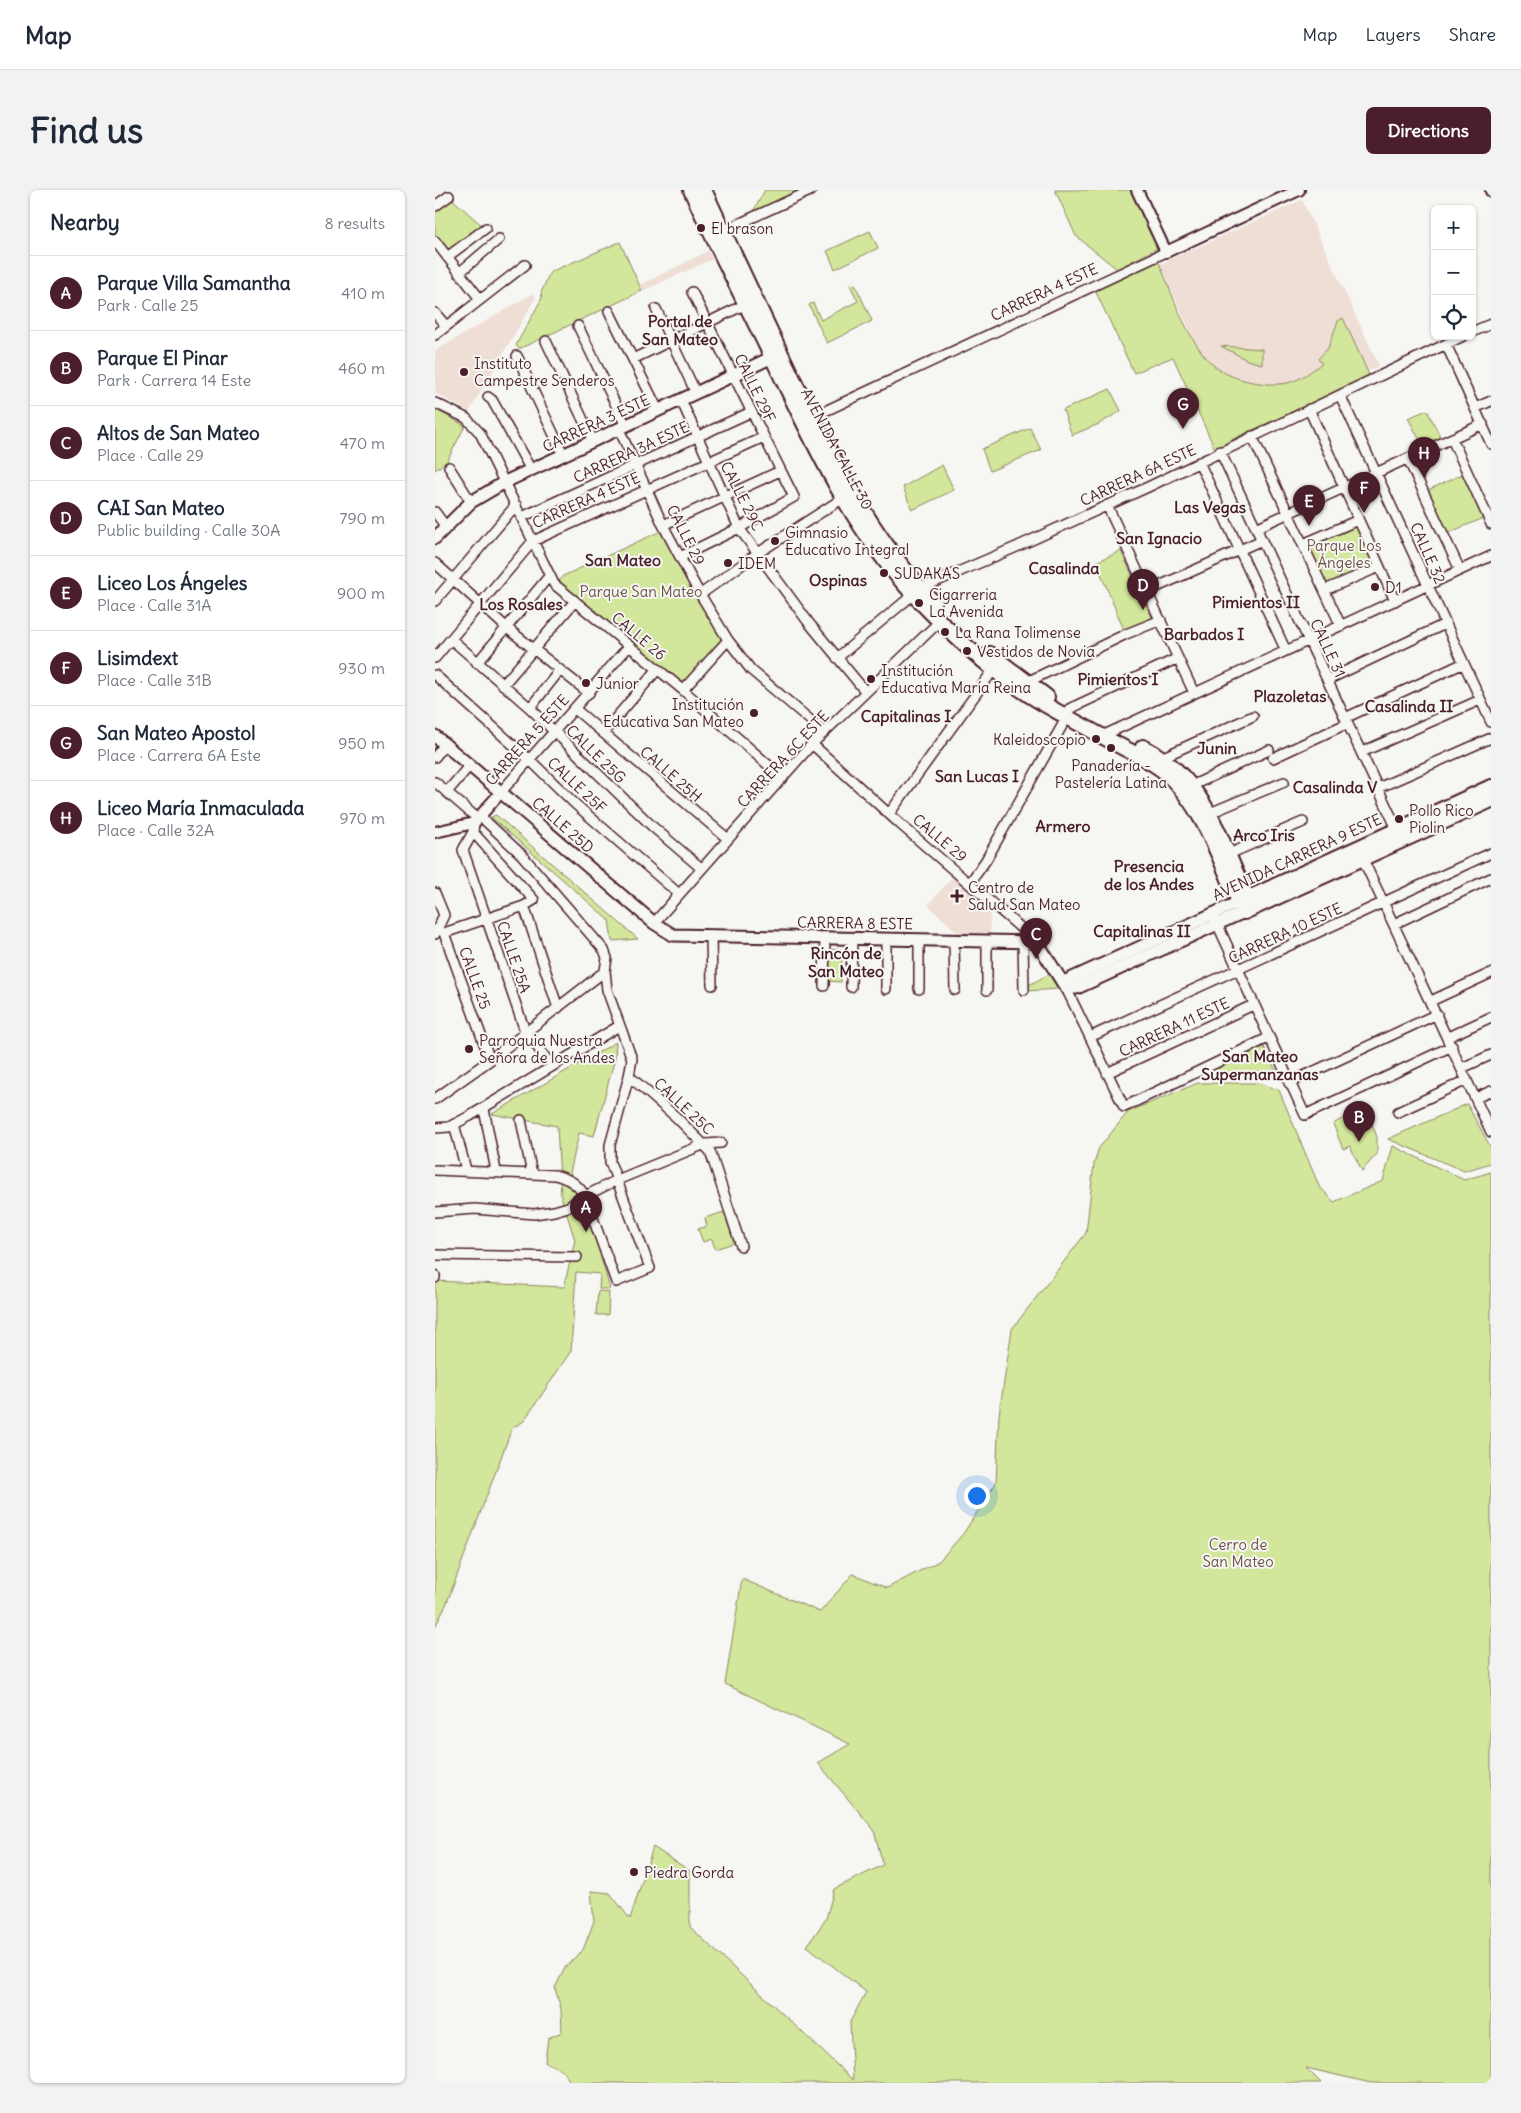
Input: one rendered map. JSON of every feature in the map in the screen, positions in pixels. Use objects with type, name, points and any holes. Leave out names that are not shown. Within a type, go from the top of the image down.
[{"type":"main road","name":"AVENIDA CALLE 30","points":[[691,190],[718,233],[807,419],[847,495],[860,526],[917,591],[940,621],[994,669],[1025,693],[1172,765],[1191,786],[1210,813],[1229,854],[1246,905]]},
{"type":"main road","name":"AVENIDA CALLE 30","points":[[704,190],[718,233],[746,304],[776,355]]},
{"type":"main road","name":"CARRERA 3 ESTE","points":[[435,538],[471,502],[505,482],[776,355]]},
{"type":"main road","name":"AVENIDA CALLE 30","points":[[917,591],[985,650],[1068,713]]},
{"type":"main road","name":"AVENIDA CALLE 30","points":[[1106,733],[1165,772],[1177,785],[1199,815],[1246,905]]},
{"type":"main road","name":"CALLE 25D","points":[[435,736],[654,923],[673,935]]},
{"type":"main road","name":"AVENIDA CARRERA 9 ESTE","points":[[1360,853],[1397,829],[1491,787]]},
{"type":"main road","name":"AVENIDA CARRERA 9 ESTE","points":[[1065,986],[1067,980],[1246,905],[1360,853],[1491,800]]},
{"type":"main road","name":"CARRERA 8 ESTE","points":[[673,935],[1037,942]]},
{"type":"main road","name":"CALLE 29","points":[[1037,942],[1065,986]]},
{"type":"street","points":[[718,233],[812,190]]},
{"type":"street","points":[[1137,190],[1166,252]]},
{"type":"street","name":"CARRERA 4 ESTE","points":[[807,419],[1166,252],[1283,193],[1299,190]]},
{"type":"street","points":[[435,206],[449,196]]},
{"type":"street","points":[[447,257],[486,228]]},
{"type":"street","points":[[459,273],[499,240]]},
{"type":"street","points":[[435,241],[480,299]]},
{"type":"street","points":[[435,335],[525,265]]},
{"type":"street","name":"CALLE 29F","points":[[692,292],[794,497],[739,528]]},
{"type":"street","points":[[633,358],[746,304]]},
{"type":"street","points":[[656,309],[696,393]]},
{"type":"street","points":[[609,311],[658,410]]},
{"type":"street","points":[[435,313],[445,326]]},
{"type":"street","points":[[1476,330],[1491,324]]},
{"type":"street","name":"CALLE 29","points":[[578,326],[623,427],[636,465],[663,525],[728,640],[751,670],[823,732]]},
{"type":"street","name":"CARRERA 6A ESTE","points":[[837,658],[917,591],[1107,505],[1454,340]]},
{"type":"street","points":[[546,342],[593,441]]},
{"type":"street","points":[[1446,344],[1491,444]]},
{"type":"street","points":[[517,356],[563,454]]},
{"type":"street","name":"CALLE 32","points":[[1341,395],[1491,722]]},
{"type":"street","points":[[488,398],[492,400],[531,470]]},
{"type":"street","name":"CALLE 29C","points":[[681,400],[739,528],[865,692]]},
{"type":"street","points":[[1475,408],[1491,401]]},
{"type":"street","name":"CALLE 26","points":[[435,403],[466,418],[480,433],[554,584],[683,690],[783,778]]},
{"type":"street","points":[[1309,409],[1395,601]]},
{"type":"street","name":"CARRERA 3A ESTE","points":[[522,517],[751,412]]},
{"type":"street","points":[[1256,528],[1345,489],[1483,424]]},
{"type":"street","points":[[1252,436],[1341,626]]},
{"type":"street","name":"CARRERA 4 ESTE","points":[[435,658],[533,540],[764,437]]},
{"type":"street","points":[[1452,439],[1491,524]]},
{"type":"street","name":"CALLE 31","points":[[1220,452],[1397,829]]},
{"type":"street","points":[[1408,459],[1460,570]]},
{"type":"street","points":[[1199,462],[1286,651]]},
{"type":"street","points":[[449,467],[471,502]]},
{"type":"street","points":[[663,525],[780,471]]},
{"type":"street","points":[[701,594],[758,553],[847,495]]},
{"type":"street","points":[[435,601],[516,504]]},
{"type":"street","points":[[1107,505],[1194,693]]},
{"type":"street","points":[[435,512],[446,527]]},
{"type":"street","points":[[1303,544],[1359,520]]},
{"type":"street","points":[[680,556],[739,528]]},
{"type":"street","points":[[1148,592],[1262,540]]},
{"type":"street","points":[[1106,733],[1491,556]]},
{"type":"street","points":[[435,563],[507,628],[589,693]]},
{"type":"street","points":[[1325,590],[1379,567]]},
{"type":"street","points":[[477,663],[550,575]]},
{"type":"street","points":[[503,685],[575,601]]},
{"type":"street","points":[[1027,682],[1126,634],[1161,620]]},
{"type":"street","name":"CARRERA 6C ESTE","points":[[654,923],[811,744],[940,621]]},
{"type":"street","points":[[1327,680],[1445,624]]},
{"type":"street","name":"CALLE 25G","points":[[451,639],[530,708],[553,733],[653,827],[701,868]]},
{"type":"street","points":[[683,690],[728,640]]},
{"type":"street","name":"CARRERA 5 ESTE","points":[[476,822],[629,646]]},
{"type":"street","points":[[970,883],[986,860],[1068,713],[1178,658]]},
{"type":"street","points":[[1191,786],[1346,721],[1464,663]]},
{"type":"street","points":[[889,814],[994,669]]},
{"type":"street","points":[[530,708],[560,670]]},
{"type":"street","points":[[603,733],[657,670]]},
{"type":"street","name":"CALLE 25F","points":[[435,675],[530,760],[574,803],[679,894]]},
{"type":"street","points":[[1361,752],[1480,700]]},
{"type":"street","name":"CALLE 25H","points":[[575,709],[728,839]]},
{"type":"street","points":[[1161,758],[1253,716]]},
{"type":"street","points":[[1378,788],[1491,738]]},
{"type":"street","points":[[435,757],[445,744]]},
{"type":"street","name":"CALLE 29","points":[[811,744],[1037,942]]},
{"type":"street","points":[[447,792],[469,765]]},
{"type":"street","points":[[435,782],[476,822],[534,900],[524,906],[486,919],[439,932]]},
{"type":"street","points":[[1210,813],[1284,782]]},
{"type":"street","points":[[435,832],[476,822],[521,854],[596,938],[604,950],[607,958],[605,971],[607,990],[632,1059],[610,1145],[610,1162],[650,1268],[616,1282],[585,1196],[569,1178],[555,1175],[496,1171],[435,1170]]},
{"type":"street","name":"CALLE 25A","points":[[476,822],[463,850],[525,1032],[551,1066]]},
{"type":"street","points":[[1229,854],[1303,822]]},
{"type":"street","points":[[1360,853],[1491,1132]]},
{"type":"street","name":"CARRERA 10 ESTE","points":[[1089,1037],[1491,853]]},
{"type":"street","points":[[1394,924],[1491,878]]},
{"type":"street","points":[[435,894],[445,915],[439,932]]},
{"type":"street","points":[[524,906],[558,1008]]},
{"type":"street","points":[[1215,918],[1253,1005],[1305,1115],[1452,1046]]},
{"type":"street","name":"CALLE 25","points":[[439,932],[490,1060]]},
{"type":"street","points":[[711,935],[712,985]]},
{"type":"street","points":[[824,986],[825,937]]},
{"type":"street","points":[[851,987],[852,938]]},
{"type":"street","points":[[885,989],[886,939]]},
{"type":"street","points":[[919,940],[919,989]]},
{"type":"street","points":[[954,940],[955,990]]},
{"type":"street","points":[[987,942],[987,990]]},
{"type":"street","points":[[1023,942],[1024,990]]},
{"type":"street","points":[[435,1099],[490,1060],[605,971]]},
{"type":"street","points":[[1431,1001],[1491,973]]},
{"type":"street","name":"CALLE 29","points":[[1065,986],[1124,1107],[1269,1038]]},
{"type":"street","name":"CARRERA 11 ESTE","points":[[1107,1073],[1253,1005]]},
{"type":"street","points":[[1289,1083],[1437,1014]]},
{"type":"street","points":[[1448,1037],[1491,1017]]},
{"type":"street","points":[[435,1128],[454,1124],[484,1108],[619,1026]]},
{"type":"street","points":[[1462,1068],[1491,1055]]},
{"type":"street","name":"CALLE 25C","points":[[629,1076],[705,1144],[710,1151],[741,1246]]},
{"type":"street","points":[[1398,1112],[1467,1080]]},
{"type":"street","points":[[1476,1098],[1491,1091]]},
{"type":"street","points":[[484,1108],[496,1171]]},
{"type":"street","points":[[521,1120],[532,1174]]},
{"type":"street","points":[[454,1124],[466,1170]]},
{"type":"street","points":[[435,1212],[475,1209],[534,1214],[567,1207],[617,1180],[705,1144],[721,1143]]},
{"type":"street","points":[[435,1255],[577,1258]]},
{"type":"shaded area","points":[[1302,200],[1379,366],[1368,371],[1370,377],[1237,437],[1160,264]]},
{"type":"shaded area","points":[[708,251],[713,259],[642,291],[640,285]]},
{"type":"shaded area","name":"Instituto Campestre Senderos","points":[[534,293],[536,297],[469,412],[435,393],[435,351]]},
{"type":"shaded area","name":"Centro de Salud San Mateo","points":[[955,874],[990,905],[990,936],[957,934],[928,905]]},
{"type":"green space","points":[[765,190],[802,190],[757,211],[754,210]]},
{"type":"green space","points":[[1055,190],[1132,190],[1158,248],[1117,269],[1076,236]]},
{"type":"green space","points":[[451,198],[485,228],[450,255],[435,237],[435,212]]},
{"type":"green space","points":[[870,231],[878,248],[835,269],[827,251]]},
{"type":"green space","points":[[620,242],[642,291],[519,349],[516,345],[542,298],[541,293],[550,272]]},
{"type":"green space","points":[[1157,258],[1193,340],[1211,363],[1221,371],[1246,381],[1269,384],[1286,383],[1300,378],[1322,363],[1318,359],[1328,348],[1338,321],[1343,318],[1370,377],[1237,437],[1215,449],[1173,357],[1134,373],[1094,288]]},
{"type":"green space","points":[[855,284],[872,321],[827,343],[809,305],[813,303],[821,320],[858,301],[850,285]]},
{"type":"green space","points":[[1221,346],[1262,349],[1262,364],[1247,360]]},
{"type":"green space","points":[[1110,389],[1121,411],[1099,424],[1072,435],[1063,410]]},
{"type":"green space","points":[[435,409],[465,426],[447,461],[435,470]]},
{"type":"green space","points":[[1427,410],[1442,440],[1424,448],[1408,418]]},
{"type":"green space","points":[[1030,428],[1041,450],[990,471],[982,449]]},
{"type":"green space","points":[[942,465],[954,490],[912,510],[903,487]]},
{"type":"green space","points":[[1463,474],[1484,518],[1448,533],[1428,490]]},
{"type":"green space","name":"Parque Los Ángeles","points":[[1357,523],[1375,565],[1325,586],[1306,546]]},
{"type":"green space","name":"Parque San Mateo","points":[[661,531],[692,590],[722,638],[683,686],[558,582],[563,576]]},
{"type":"green space","points":[[1121,551],[1152,618],[1124,630],[1096,562]]},
{"type":"green space","points":[[496,815],[638,939],[612,941],[609,920],[491,817]]},
{"type":"green space","points":[[829,949],[842,950],[841,982],[828,981]]},
{"type":"green space","points":[[1049,974],[1058,989],[1027,991],[1029,985]]},
{"type":"green space","points":[[616,1042],[615,1058],[594,1136],[579,1133],[570,1173],[582,1186],[581,1205],[586,1205],[610,1289],[599,1289],[600,1274],[576,1272],[571,1351],[524,1421],[512,1428],[446,1605],[435,1627],[435,1281],[564,1287],[575,1240],[561,1196],[557,1126],[492,1114]]},
{"type":"green space","points":[[1264,1047],[1280,1079],[1211,1071]]},
{"type":"green space","name":"Cerro de San Mateo","points":[[1198,1083],[1258,1083],[1279,1090],[1319,1186],[1334,1202],[1383,1181],[1393,1146],[1464,1180],[1491,1172],[1491,2083],[1371,2083],[1306,2068],[1321,2083],[571,2083],[562,2070],[545,2062],[548,2038],[562,2032],[561,2009],[555,1988],[566,1966],[583,1950],[594,1921],[591,1891],[610,1893],[630,1919],[653,1847],[690,1871],[690,1927],[853,2080],[850,2022],[866,1992],[807,1946],[826,1919],[834,1889],[883,1865],[874,1830],[818,1763],[850,1744],[725,1684],[742,1579],[820,1612],[853,1574],[887,1588],[939,1561],[963,1534],[996,1483],[999,1415],[1012,1329],[1086,1233],[1094,1164],[1099,1148],[1128,1112]]},
{"type":"green space","points":[[1467,1104],[1491,1148],[1491,1163],[1464,1171],[1388,1139]]},
{"type":"green space","points":[[1365,1106],[1377,1137],[1377,1154],[1362,1171],[1350,1146],[1343,1149],[1333,1124]]},
{"type":"green space","points":[[724,1212],[734,1243],[715,1249],[712,1239],[703,1242],[698,1229],[707,1226],[705,1218]]},
{"type":"green space","points":[[598,1291],[609,1292],[608,1315],[596,1315]]},
{"type":"place","name":"El brason","points":[[701,228]]},
{"type":"place","name":"Instituto Campestre Senderos","points":[[464,372]]},
{"type":"place","name":"San Mateo Apostol","points":[[1183,429]]},
{"type":"place","name":"Liceo María Inmaculada","points":[[1424,478]]},
{"type":"place","name":"Lisimdext","points":[[1364,513]]},
{"type":"place","name":"Liceo Los Ángeles","points":[[1309,526]]},
{"type":"place","name":"Gimnasio Educativo Integral","points":[[775,541]]},
{"type":"place","name":"IDEM","points":[[728,563]]},
{"type":"place","name":"SUDAKAS","points":[[884,573]]},
{"type":"place","name":"D1","points":[[1375,587]]},
{"type":"place","name":"Cigarreria La Avenida","points":[[919,603]]},
{"type":"place","name":"CAI San Mateo","points":[[1143,610]]},
{"type":"place","name":"La Rana Tolimense","points":[[945,632]]},
{"type":"place","name":"Vestidos de Novia","points":[[967,651]]},
{"type":"place","name":"Institución Educativa María Reina","points":[[871,679]]},
{"type":"place","name":"Junior","points":[[586,683]]},
{"type":"place","name":"Institución Educativa San Mateo","points":[[754,713]]},
{"type":"place","name":"Kaleidoscopio","points":[[1096,739]]},
{"type":"place","name":"Panadería - Pastelería Latina","points":[[1111,748]]},
{"type":"place","name":"Pollo Rico Piolin","points":[[1399,819]]},
{"type":"place","name":"Centro de Salud San Mateo","points":[[957,896]]},
{"type":"place","name":"Altos de San Mateo","points":[[1036,959]]},
{"type":"place","name":"Parroquia Nuestra Señora de los Andes","points":[[469,1049]]},
{"type":"place","name":"Parque El Pinar","points":[[1359,1142]]},
{"type":"place","name":"Parque Villa Samantha","points":[[586,1232]]},
{"type":"place","name":"Piedra Gorda","points":[[634,1872]]},
{"type":"district","name":"Portal de San Mateo","points":[[680,330]]},
{"type":"district","name":"Las Vegas","points":[[1210,507]]},
{"type":"district","name":"San Ignacio","points":[[1159,538]]},
{"type":"district","name":"San Mateo","points":[[623,560]]},
{"type":"district","name":"Casalinda","points":[[1064,568]]},
{"type":"district","name":"Ospinas","points":[[838,580]]},
{"type":"district","name":"Pimientos II","points":[[1256,602]]},
{"type":"district","name":"Los Rosales","points":[[521,604]]},
{"type":"district","name":"Barbados I","points":[[1204,634]]},
{"type":"district","name":"Pimientos I","points":[[1118,679]]},
{"type":"district","name":"Plazoletas","points":[[1290,696]]},
{"type":"district","name":"Casalinda II","points":[[1409,706]]},
{"type":"district","name":"Capitalinas I","points":[[906,716]]},
{"type":"district","name":"Junin","points":[[1217,748]]},
{"type":"district","name":"San Lucas I","points":[[977,776]]},
{"type":"district","name":"Casalinda V","points":[[1335,787]]},
{"type":"district","name":"Armero","points":[[1063,826]]},
{"type":"district","name":"Arco Iris","points":[[1264,835]]},
{"type":"district","name":"Presencia de los Andes","points":[[1149,875]]},
{"type":"district","name":"Capitalinas II","points":[[1142,931]]},
{"type":"district","name":"Rincón de San Mateo","points":[[846,962]]},
{"type":"district","name":"San Mateo Supermanzanas","points":[[1260,1065]]}]
